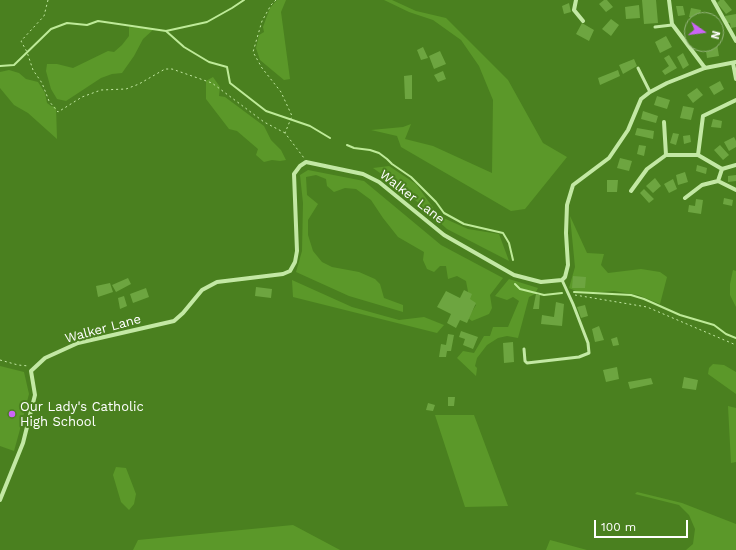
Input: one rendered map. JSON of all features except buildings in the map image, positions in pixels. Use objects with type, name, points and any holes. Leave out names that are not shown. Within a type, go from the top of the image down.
[{"type":"street","points":[[576,0],[574,10],[583,21]]},
{"type":"street","points":[[669,0],[672,25],[705,68]]},
{"type":"street","points":[[713,0],[736,41]]},
{"type":"street","points":[[562,280],[565,277],[568,265],[566,233],[567,204],[573,185],[609,158],[628,130],[641,99],[650,92],[667,83],[705,68],[734,63],[736,79]]},
{"type":"street","points":[[698,155],[703,116],[736,100]]},
{"type":"street","points":[[664,122],[666,155]]},
{"type":"street","points":[[631,191],[647,169],[666,155],[698,155],[722,169],[736,165]]},
{"type":"street","name":"Walker Lane","points":[[0,500],[23,443],[35,395],[31,371],[45,358],[78,343],[174,321],[183,313],[202,290],[217,282],[283,274],[290,271],[296,262],[297,251],[294,174],[300,166],[306,162],[363,174],[379,182],[444,235],[514,275],[541,282],[562,280]]},
{"type":"street","points":[[718,182],[722,169]]},
{"type":"street","points":[[685,198],[702,185],[718,182],[736,190]]},
{"type":"lane","points":[[655,28],[672,25]]},
{"type":"lane","points":[[638,68],[650,92]]},
{"type":"lane","points":[[524,349],[525,361],[527,363],[579,357],[589,354],[588,343],[574,304],[562,280]]},
{"type":"path","points":[[48,0],[44,16],[21,41],[29,58],[32,70],[42,83],[49,101],[58,112],[82,97],[101,90],[126,89],[139,84],[165,68],[172,69],[212,83],[264,122],[285,133],[306,162]]},
{"type":"path","points":[[276,0],[270,5],[262,21],[253,52],[262,68],[281,92],[292,116],[285,133]]},
{"type":"path","points":[[569,294],[647,307],[736,345]]},
{"type":"path","points":[[0,360],[18,365],[36,366]]},
{"type":"green space","points":[[277,0],[286,0],[281,12],[290,79],[284,80],[260,60],[256,48],[259,35],[264,32],[263,27],[270,8]]},
{"type":"green space","points":[[384,0],[392,0],[416,11],[446,18],[508,80],[543,143],[567,157],[525,209],[511,211],[401,147],[397,136],[371,130],[403,127],[411,124],[405,139],[433,146],[492,173],[493,100],[479,66],[461,40],[433,20],[409,12]]},
{"type":"green space","points":[[129,27],[154,29],[143,39],[134,56],[122,73],[112,74],[101,78],[66,101],[57,99],[51,89],[46,71],[47,64],[57,64],[73,68],[108,51],[114,52],[129,36]]},
{"type":"green space","points":[[9,70],[19,73],[26,79],[38,82],[45,93],[47,103],[56,107],[57,139],[28,113],[14,105],[0,88],[0,72]]},
{"type":"green space","points":[[213,77],[220,87],[219,96],[225,97],[264,126],[271,140],[281,150],[286,160],[272,160],[264,162],[256,155],[258,149],[237,131],[229,129],[206,99],[206,81]]},
{"type":"green space","points":[[389,166],[416,184],[439,216],[468,229],[499,234],[509,261],[447,229],[404,190],[373,168]]},
{"type":"green space","points":[[308,170],[364,181],[441,245],[503,278],[490,295],[492,308],[489,314],[472,321],[468,318],[476,305],[470,302],[466,281],[457,276],[448,279],[446,266],[440,266],[434,272],[427,269],[423,260],[424,252],[398,237],[371,200],[356,189],[345,188],[334,192],[327,186],[326,179],[316,175],[306,177],[307,195],[318,204],[308,220],[308,235],[313,251],[322,262],[332,267],[359,272],[375,279],[380,284],[384,298],[403,305],[403,312],[349,296],[296,272],[302,251],[303,203],[300,175]]},
{"type":"green space","points":[[570,216],[587,253],[604,254],[601,265],[608,273],[641,269],[660,272],[667,277],[660,304],[638,295],[614,291],[590,293],[578,292],[569,288],[575,267]]},
{"type":"green space","points":[[733,270],[736,271],[736,307],[730,295],[730,284]]},
{"type":"green space","points":[[509,279],[538,288],[535,294],[529,297],[518,338],[507,336],[498,338],[487,345],[477,358],[475,366],[477,368],[476,376],[457,358],[463,351],[474,353],[484,336],[490,336],[493,327],[508,327],[519,301],[513,297],[507,300],[495,296]]},
{"type":"green space","points":[[292,280],[352,307],[399,320],[424,317],[444,325],[437,333],[293,297]]},
{"type":"green space","points":[[713,364],[724,365],[736,372],[736,394],[708,374],[709,368]]},
{"type":"green space","name":"Our Lady's Catholic High School","points":[[0,366],[24,372],[29,394],[14,451],[0,446]]},
{"type":"green space","points":[[728,406],[736,408],[736,462],[731,463]]},
{"type":"green space","points":[[435,415],[474,415],[508,506],[465,507]]},
{"type":"green space","points":[[116,467],[126,468],[136,494],[134,504],[129,510],[121,502],[113,475]]},
{"type":"green space","points":[[637,492],[682,503],[736,524],[736,550],[686,550],[693,544],[695,529],[689,515],[679,505],[635,494]]},
{"type":"green space","points":[[293,525],[340,550],[133,550],[138,540]]},
{"type":"green space","points":[[550,540],[587,550],[546,550]]},
{"type":"waterway","points":[[166,31],[207,22],[244,0]]},
{"type":"waterway","points":[[0,66],[14,65],[51,29],[67,23],[87,25],[98,21],[166,31],[184,47],[209,62],[227,67],[230,83],[266,111],[310,126],[330,138]]},
{"type":"waterway","points":[[347,145],[354,148],[379,153],[411,177],[436,202],[444,213],[464,224],[503,233],[509,243],[513,260]]},
{"type":"waterway","points":[[515,284],[520,289],[544,295],[562,293]]},
{"type":"waterway","points":[[574,292],[631,295],[644,299],[680,315],[714,325],[726,334],[736,338]]},
{"type":"place","name":"Our Lady's Catholic High School","points":[[12,414]]}]
